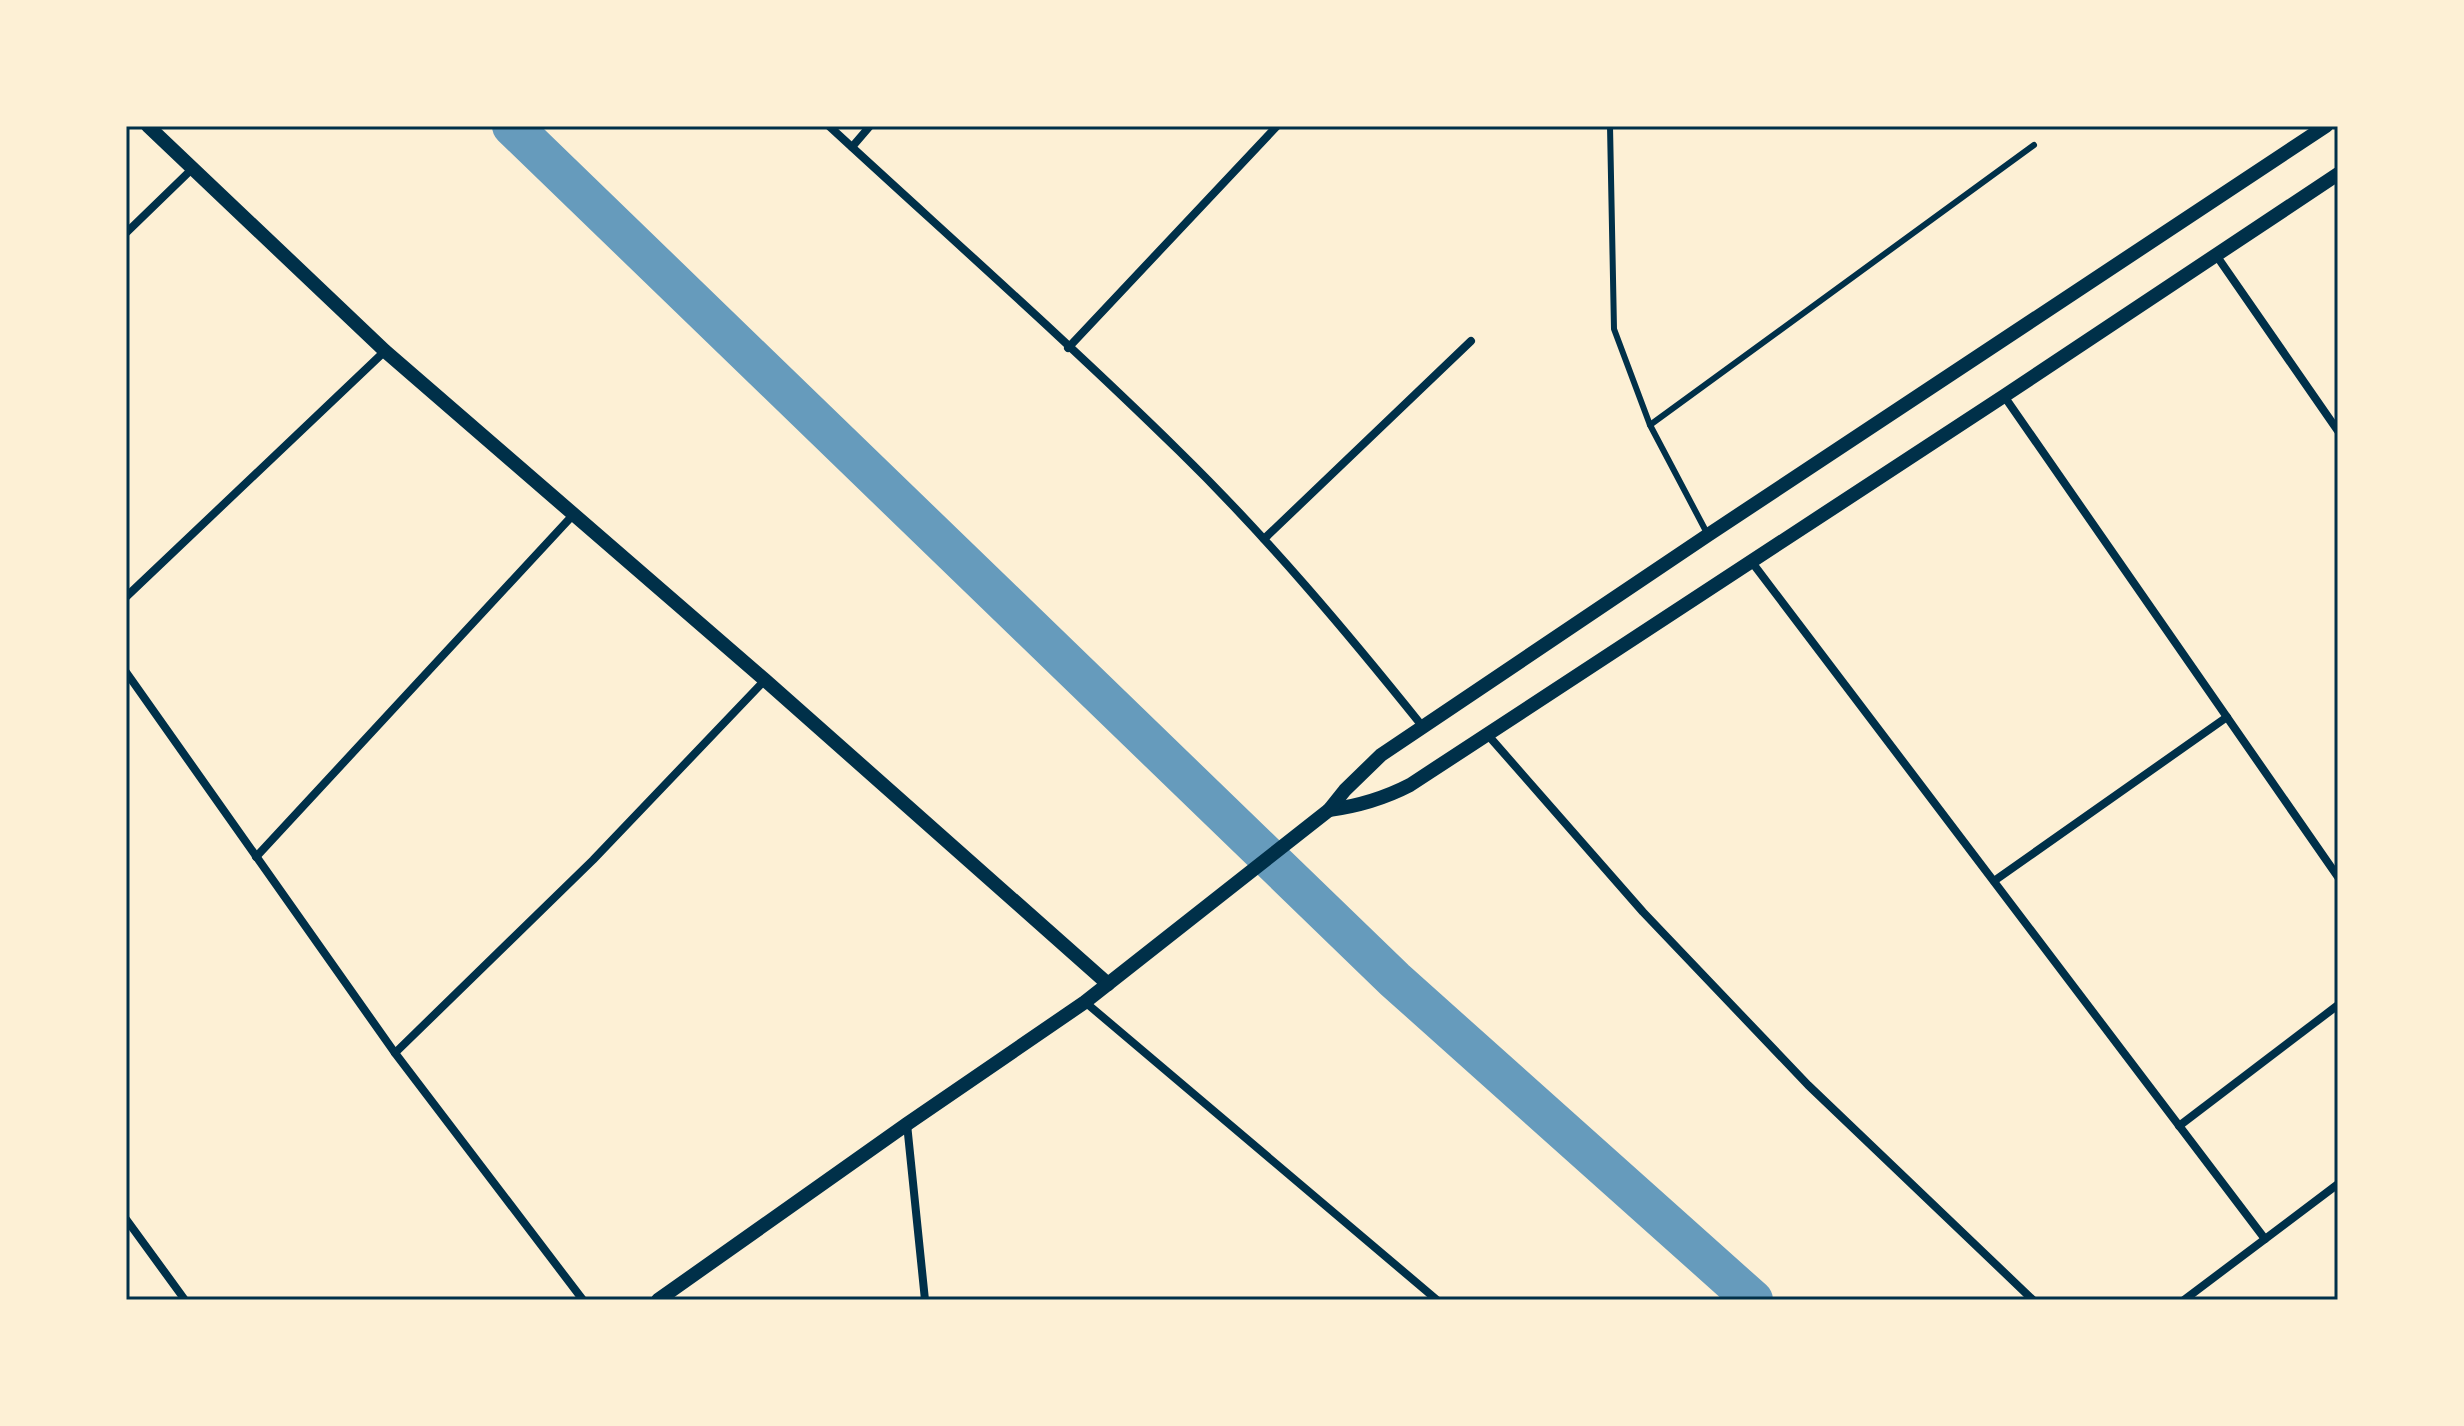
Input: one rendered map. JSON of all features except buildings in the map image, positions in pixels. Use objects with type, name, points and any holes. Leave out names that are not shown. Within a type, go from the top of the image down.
[{"type":"street","points":[[148,126],[385,351],[765,680],[1108,984]]},
{"type":"street","points":[[829,126],[1179,451],[1264,539],[1346,631],[1423,727]]},
{"type":"street","points":[[852,147],[870,126]]},
{"type":"street","points":[[1068,348],[1277,126]]},
{"type":"street","points":[[658,1300],[1085,1002],[1329,810],[1381,755],[2326,126]]},
{"type":"street","points":[[126,233],[193,168]]},
{"type":"street","points":[[1329,810],[1384,798],[1410,785],[2338,174]]},
{"type":"street","points":[[2215,254],[2338,431]]},
{"type":"street","points":[[1264,539],[1471,341]]},
{"type":"street","points":[[126,597],[385,351]]},
{"type":"street","points":[[2004,396],[2338,877]]},
{"type":"street","points":[[256,857],[573,515]]},
{"type":"street","points":[[1751,561],[2265,1239]]},
{"type":"street","points":[[126,672],[395,1053],[583,1300]]},
{"type":"street","points":[[395,1053],[593,860],[765,680]]},
{"type":"street","points":[[1994,881],[2227,717]]},
{"type":"street","points":[[1487,733],[1643,912],[1797,1074],[2033,1300]]},
{"type":"street","points":[[1085,1002],[1437,1300]]},
{"type":"street","points":[[2179,1126],[2338,1005]]},
{"type":"street","points":[[907,1124],[925,1300]]},
{"type":"street","points":[[2184,1300],[2338,1184]]},
{"type":"street","points":[[126,1219],[185,1300]]},
{"type":"lane","points":[[1610,126],[1614,329],[1650,425],[1708,535]]},
{"type":"lane","points":[[1650,425],[2034,145]]},
{"type":"waterway","points":[[512,126],[1395,980],[1753,1300]]}]
